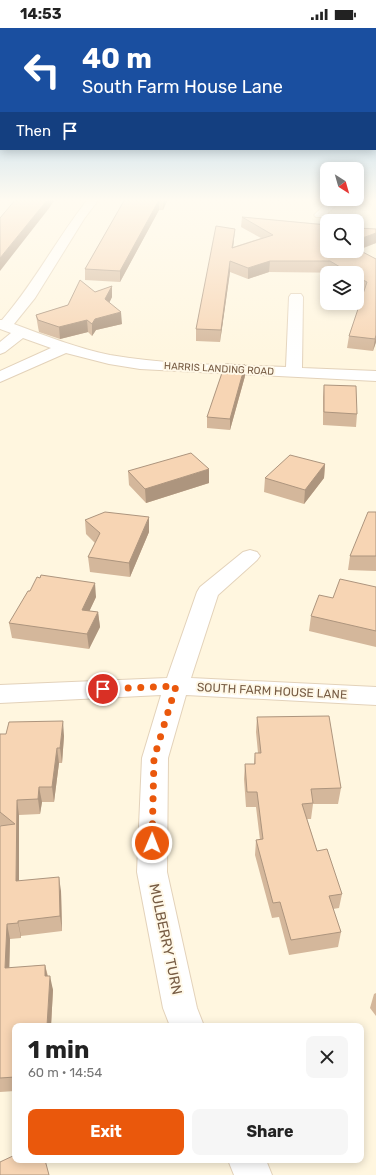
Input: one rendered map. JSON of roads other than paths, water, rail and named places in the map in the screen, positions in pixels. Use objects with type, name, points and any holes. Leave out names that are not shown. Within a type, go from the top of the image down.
[{"type":"street","points":[[2,325],[28,298],[57,253]]},
{"type":"street","points":[[294,372],[296,297]]},
{"type":"street","name":"HARRIS LANDING ROAD","points":[[2,325],[64,348],[109,359],[140,364],[376,376]]},
{"type":"street","points":[[0,349],[21,332]]},
{"type":"street","points":[[0,377],[64,348]]},
{"type":"street","name":"MULBERRY TURN","points":[[187,1023],[180,1008],[152,872],[154,758],[176,686],[208,592],[250,556]]},
{"type":"street","name":"SOUTH FARM HOUSE LANE","points":[[0,694],[176,686],[376,696]]},
{"type":"street","points":[[248,1163],[253,1175]]}]
